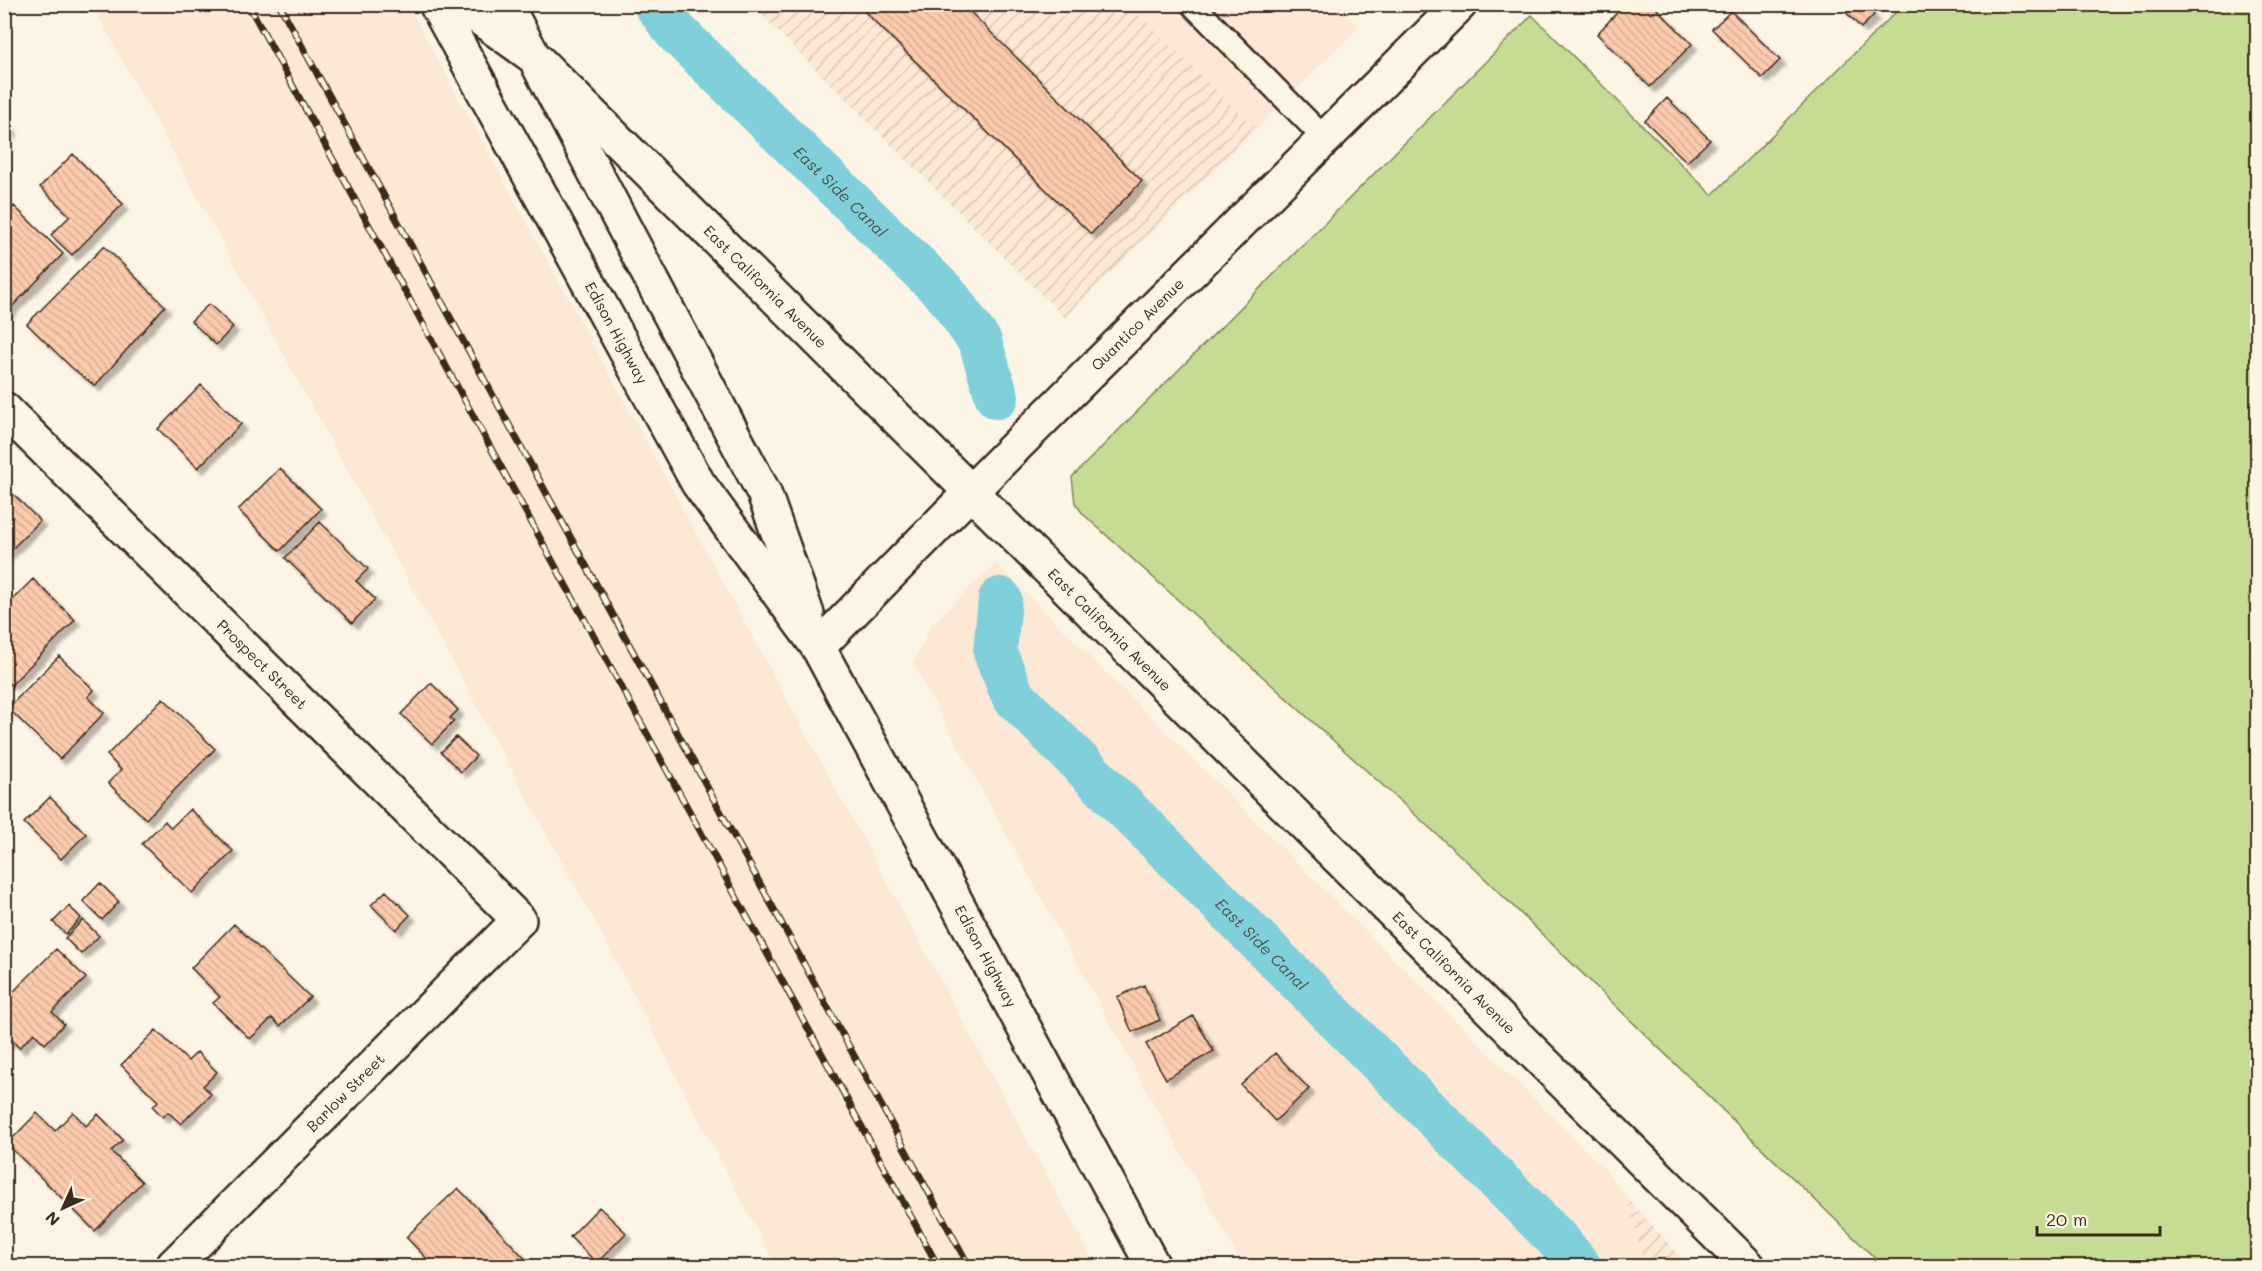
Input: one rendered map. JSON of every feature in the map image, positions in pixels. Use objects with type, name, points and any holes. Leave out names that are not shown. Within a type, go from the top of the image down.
[{"type":"main road","name":"Edison Highway","points":[[435,4],[698,483],[818,647],[1153,1266]]},
{"type":"main road","name":"East California Avenue","points":[[460,4],[534,57],[1748,1266]]},
{"type":"main road","name":"Edison Highway","points":[[505,4],[764,493],[818,647]]},
{"type":"main road","name":"Quantico Avenue","points":[[818,647],[1460,4]]},
{"type":"main road","name":"Prospect Street","points":[[4,409],[519,920]]},
{"type":"main road","name":"Barlow Street","points":[[172,1266],[519,920]]},
{"type":"lane","points":[[1192,4],[1325,139]]},
{"type":"shaded area","points":[[92,5],[408,5],[1096,1266],[776,1266],[608,946]]},
{"type":"shaded area","points":[[751,5],[1129,5],[1256,129],[1065,318]]},
{"type":"shaded area","points":[[1129,5],[1336,5],[1359,27],[1256,129]]},
{"type":"shaded area","points":[[996,563],[1601,1165],[1626,1196],[1645,1266],[1243,1266],[913,664],[931,625]]},
{"type":"shaded area","points":[[1626,1196],[1688,1266],[1645,1266]]},
{"type":"green space","points":[[1904,4],[2257,5],[2257,1266],[1883,1266],[1474,868],[1083,514],[1075,503],[1072,477],[1532,15],[1712,195]]},
{"type":"building","points":[[861,4],[962,4],[1142,181],[1091,234],[859,6]]},
{"type":"building","points":[[1625,4],[1652,4],[1692,44],[1650,87],[1597,34]]},
{"type":"building","points":[[1838,4],[1864,4],[1874,15],[1861,28]]},
{"type":"building","points":[[1731,11],[1780,60],[1762,78],[1712,29]]},
{"type":"building","points":[[1667,98],[1710,140],[1687,162],[1645,121]]},
{"type":"building","points":[[4,122],[12,129],[4,137]]},
{"type":"building","points":[[73,154],[123,204],[72,255],[51,235],[70,216],[40,187]]},
{"type":"building","points":[[14,206],[63,254],[4,315],[4,216]]},
{"type":"building","points":[[104,246],[165,306],[95,386],[71,367],[27,324]]},
{"type":"building","points":[[209,304],[233,327],[216,345],[191,321]]},
{"type":"building","points":[[201,385],[241,424],[198,468],[158,429]]},
{"type":"building","points":[[280,468],[321,509],[280,551],[238,510]]},
{"type":"building","points":[[13,494],[40,521],[4,557],[4,502]]},
{"type":"building","points":[[320,522],[368,569],[356,581],[375,599],[352,623],[285,558]]},
{"type":"building","points":[[33,579],[75,620],[11,685],[4,679],[4,608]]},
{"type":"building","points":[[59,656],[94,690],[88,697],[104,713],[60,759],[8,708]]},
{"type":"building","points":[[431,683],[458,710],[450,718],[454,721],[432,744],[401,714]]},
{"type":"building","points":[[163,698],[215,749],[146,819],[108,783],[121,770],[107,755]]},
{"type":"building","points":[[456,737],[476,756],[461,772],[441,752]]},
{"type":"building","points":[[50,797],[86,834],[61,859],[24,823]]},
{"type":"building","points":[[190,809],[233,851],[192,893],[142,844],[165,821],[171,828]]},
{"type":"building","points":[[100,883],[119,902],[102,920],[83,901]]},
{"type":"building","points":[[386,891],[410,915],[396,930],[371,905]]},
{"type":"building","points":[[69,906],[81,918],[66,934],[53,922]]},
{"type":"building","points":[[83,920],[99,936],[81,954],[65,938]]},
{"type":"building","points":[[234,924],[310,997],[280,1026],[272,1018],[250,1039],[213,1003],[220,997],[191,968]]},
{"type":"building","points":[[56,949],[86,978],[52,1012],[64,1024],[45,1044],[34,1033],[19,1048],[11,1039],[4,1045],[4,1001]]},
{"type":"building","points":[[1144,985],[1160,1020],[1132,1032],[1117,997]]},
{"type":"building","points":[[1193,1016],[1214,1051],[1166,1079],[1146,1044]]},
{"type":"building","points":[[156,1030],[188,1061],[197,1052],[217,1072],[203,1086],[211,1094],[181,1124],[168,1112],[163,1117],[153,1107],[158,1101],[121,1065]]},
{"type":"building","points":[[1275,1053],[1309,1089],[1275,1121],[1241,1085]]},
{"type":"building","points":[[73,1112],[86,1126],[98,1114],[123,1140],[111,1151],[142,1182],[95,1231],[7,1144],[37,1113],[55,1131]]},
{"type":"building","points":[[458,1188],[532,1266],[434,1266],[406,1237]]},
{"type":"building","points":[[599,1207],[626,1233],[597,1263],[570,1237]]},
{"type":"waterway","name":"East Side Canal","points":[[655,4],[676,32],[947,295],[980,342],[997,397]]},
{"type":"waterway","name":"East Side Canal","points":[[1000,599],[995,652],[1013,696],[1557,1239],[1579,1266]]},
{"type":"railway","points":[[248,4],[938,1266]]},
{"type":"railway","points":[[279,4],[969,1266]]}]
